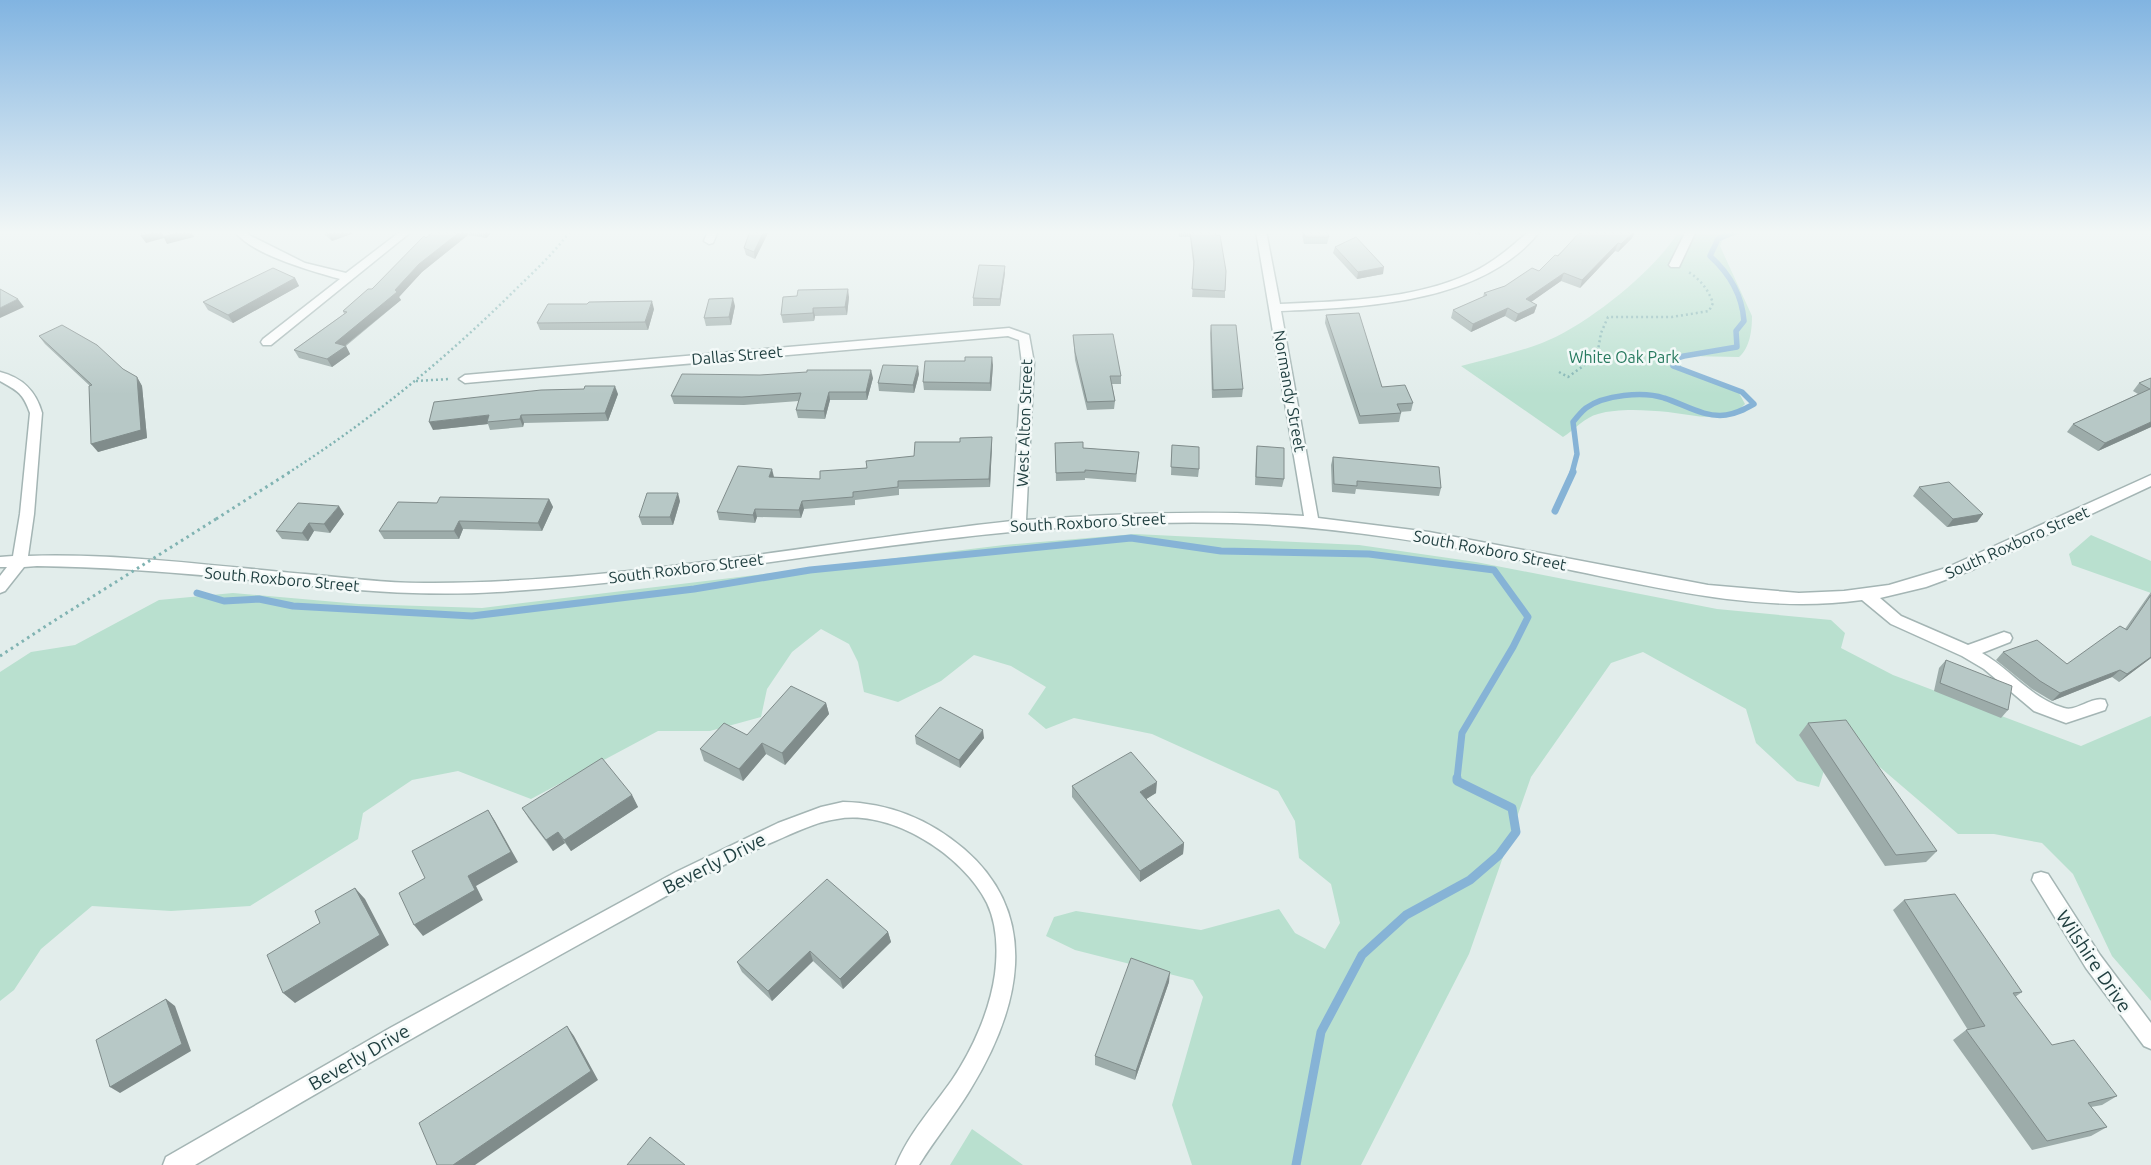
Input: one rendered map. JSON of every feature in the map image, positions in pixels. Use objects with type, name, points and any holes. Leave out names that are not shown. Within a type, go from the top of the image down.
[{"type":"street","points":[[267,342],[336,285]]},
{"type":"street","name":"Normandy Street","points":[[1271,285],[1312,523]]},
{"type":"street","points":[[1275,308],[1407,296],[1450,285]]},
{"type":"street","name":"Dallas Street","points":[[465,379],[1009,332]]},
{"type":"street","name":"West Alton Street","points":[[1009,332],[1025,338],[1028,363],[1021,508],[1018,525]]},
{"type":"street","points":[[0,376],[22,388],[31,397],[35,406],[28,514],[20,561],[0,587]]},
{"type":"street","name":"South Roxboro Street","points":[[0,562],[107,563],[368,587],[425,589],[489,587],[626,576],[1018,525],[1123,518],[1190,517],[1312,523],[1367,528],[1694,588],[1784,597],[1866,595],[1930,580],[1969,566],[2151,480]]},
{"type":"street","points":[[1866,595],[1896,620],[1968,652],[1990,665],[2040,706],[2066,716],[2099,704]]},
{"type":"street","points":[[1968,652],[2004,638]]},
{"type":"street","name":"Beverly Drive","points":[[174,1165],[412,1026],[730,852],[813,817],[839,811],[862,810],[889,814],[920,828],[954,851],[990,888],[1006,934],[1006,965],[1002,992],[986,1037],[965,1080],[907,1165]]},
{"type":"street","name":"Wilshire Drive","points":[[2041,880],[2070,928],[2129,1013],[2151,1039]]},
{"type":"path","points":[[0,656],[323,450],[416,381],[520,285]]},
{"type":"path","points":[[1559,372],[1568,377],[1597,356],[1601,333],[1608,318],[1630,316],[1670,318],[1691,316],[1709,311],[1713,303],[1708,289],[1704,285]]},
{"type":"path","points":[[416,381],[465,379]]},
{"type":"green space","name":"White Oak Park","points":[[1631,285],[1738,285],[1752,316],[1751,333],[1743,353],[1739,357],[1686,356],[1679,361],[1683,371],[1739,393],[1745,404],[1728,415],[1719,417],[1642,410],[1606,412],[1589,418],[1563,437],[1461,366],[1532,347],[1560,335]]},
{"type":"green space","points":[[1135,534],[1359,545],[1476,562],[1717,609],[1831,620],[1845,633],[1841,648],[1893,675],[2081,746],[2151,716],[2151,1001],[2112,956],[2073,874],[2042,843],[1994,834],[1958,834],[1875,763],[1829,754],[1819,787],[1797,781],[1756,743],[1746,709],[1643,652],[1611,663],[1531,777],[1469,954],[1361,1165],[1192,1165],[1172,1105],[1203,997],[1193,980],[1075,950],[1046,936],[1054,917],[1076,911],[1201,930],[1279,909],[1295,933],[1325,949],[1340,923],[1331,884],[1299,858],[1295,821],[1278,791],[1152,734],[1074,718],[1046,729],[1028,714],[1046,687],[1011,666],[974,655],[941,681],[898,702],[864,692],[858,662],[849,644],[821,629],[792,652],[767,689],[761,717],[710,731],[658,731],[531,799],[458,771],[412,780],[363,813],[358,839],[250,906],[171,911],[92,906],[41,949],[14,990],[0,1001],[0,672],[31,652],[75,645],[159,600],[233,593],[359,604],[482,608],[1004,545]]},
{"type":"green space","points":[[2091,535],[2151,561],[2151,593],[2072,565],[2069,554]]},
{"type":"green space","points":[[972,1129],[1023,1165],[950,1165]]},
{"type":"building","points":[[237,285],[282,285],[228,315],[203,302]]},
{"type":"building","points":[[376,285],[399,285],[395,290],[397,292],[335,343],[346,346],[327,359],[294,350],[347,312],[343,311],[368,289],[372,289]]},
{"type":"building","points":[[975,285],[1002,285],[1000,299],[973,298]]},
{"type":"building","points":[[1192,285],[1225,285],[1225,291],[1192,289]]},
{"type":"building","points":[[1546,285],[1526,299],[1537,305],[1518,314],[1508,308],[1473,324],[1453,310],[1487,295],[1484,293],[1505,286]]},
{"type":"building","points":[[0,289],[18,299],[0,308]]},
{"type":"building","points":[[848,289],[845,307],[813,308],[813,313],[781,315],[783,297],[797,296],[798,290]]},
{"type":"building","points":[[733,298],[729,317],[704,318],[709,299]]},
{"type":"building","points":[[652,301],[645,322],[537,323],[548,304]]},
{"type":"building","points":[[1359,313],[1382,387],[1405,385],[1413,403],[1397,404],[1401,413],[1360,416],[1326,315]]},
{"type":"building","points":[[62,325],[97,345],[123,369],[137,377],[141,430],[91,444],[89,386],[92,385],[39,336]]},
{"type":"building","points":[[1211,325],[1236,325],[1243,389],[1213,390]]},
{"type":"building","points":[[1113,334],[1121,376],[1110,376],[1115,401],[1087,402],[1075,352],[1073,335]]},
{"type":"building","points":[[965,357],[992,357],[990,383],[923,382],[925,361],[965,361]]},
{"type":"building","points":[[883,365],[918,366],[913,385],[878,383]]},
{"type":"building","points":[[807,370],[871,370],[866,392],[829,392],[824,411],[796,410],[801,393],[742,397],[671,396],[682,374],[760,375],[807,372]]},
{"type":"building","points":[[2151,378],[2151,422],[2105,443],[2073,424],[2150,389],[2139,383]]},
{"type":"building","points":[[585,386],[615,386],[605,413],[521,415],[520,419],[487,422],[489,415],[429,422],[434,402],[541,390],[584,389]]},
{"type":"building","points":[[992,437],[989,479],[898,481],[898,487],[853,492],[853,497],[802,501],[799,510],[755,509],[753,515],[717,512],[738,466],[772,469],[769,477],[820,479],[820,471],[867,468],[866,461],[914,456],[915,442],[960,442],[960,438]]},
{"type":"building","points":[[1083,442],[1083,448],[1139,452],[1136,474],[1085,470],[1085,472],[1056,473],[1055,443]]},
{"type":"building","points":[[1172,445],[1199,447],[1199,469],[1171,467]]},
{"type":"building","points":[[1257,446],[1284,448],[1284,479],[1256,477]]},
{"type":"building","points":[[1333,457],[1439,467],[1441,488],[1357,481],[1357,486],[1334,484]]},
{"type":"building","points":[[1949,482],[1983,514],[1953,519],[1919,487]]},
{"type":"building","points":[[647,493],[678,493],[670,517],[639,517]]},
{"type":"building","points":[[440,497],[549,499],[538,523],[459,521],[454,531],[379,531],[398,502],[437,503]]},
{"type":"building","points":[[298,503],[339,506],[324,524],[309,523],[302,533],[276,531]]},
{"type":"building","points":[[2151,595],[2151,657],[2127,674],[2120,670],[2060,693],[2040,681],[2003,652],[2037,640],[2067,664],[2120,626],[2127,630]]},
{"type":"building","points":[[1946,660],[2012,686],[2008,710],[1940,683]]},
{"type":"building","points":[[791,686],[826,703],[782,753],[762,743],[739,769],[700,749],[724,723],[747,735]]},
{"type":"building","points":[[940,707],[983,730],[959,760],[915,736]]},
{"type":"building","points":[[1846,720],[1937,851],[1896,855],[1808,723]]},
{"type":"building","points":[[1131,752],[1157,782],[1140,792],[1184,843],[1140,871],[1072,786]]},
{"type":"building","points":[[602,758],[632,795],[564,840],[558,832],[546,840],[522,808]]},
{"type":"building","points":[[488,810],[511,852],[468,876],[475,890],[414,925],[399,893],[425,878],[412,851]]},
{"type":"building","points":[[827,879],[888,932],[840,979],[810,951],[768,991],[737,962]]},
{"type":"building","points":[[355,888],[380,935],[283,993],[267,955],[320,923],[315,911]]},
{"type":"building","points":[[1955,894],[2022,992],[2013,993],[2052,1045],[2074,1040],[2117,1096],[2088,1103],[2107,1127],[2047,1141],[1966,1030],[1985,1026],[1904,900]]},
{"type":"building","points":[[1131,958],[1170,972],[1136,1071],[1095,1056]]},
{"type":"building","points":[[166,999],[182,1044],[110,1087],[96,1040]]},
{"type":"building","points":[[567,1026],[591,1071],[453,1165],[437,1165],[419,1123]]},
{"type":"building","points":[[650,1137],[685,1165],[627,1165]]},
{"type":"waterway","points":[[1572,473],[1577,454],[1573,422],[1586,408],[1603,400],[1635,395],[1655,396],[1702,413],[1718,415],[1733,414],[1754,404],[1742,392],[1673,366],[1677,358],[1737,347],[1736,331],[1744,321],[1741,302],[1734,285]]},
{"type":"waterway","points":[[1555,511],[1573,472]]},
{"type":"waterway","points":[[197,593],[224,601],[259,599],[293,606],[472,616],[694,589],[810,570],[1131,538],[1221,551],[1369,554],[1494,570],[1528,617],[1513,647],[1462,733],[1457,779]]},
{"type":"waterway","points":[[1296,1165],[1321,1032],[1362,955],[1406,915],[1470,880],[1499,855],[1516,832],[1512,808],[1457,781],[1457,779]]}]
